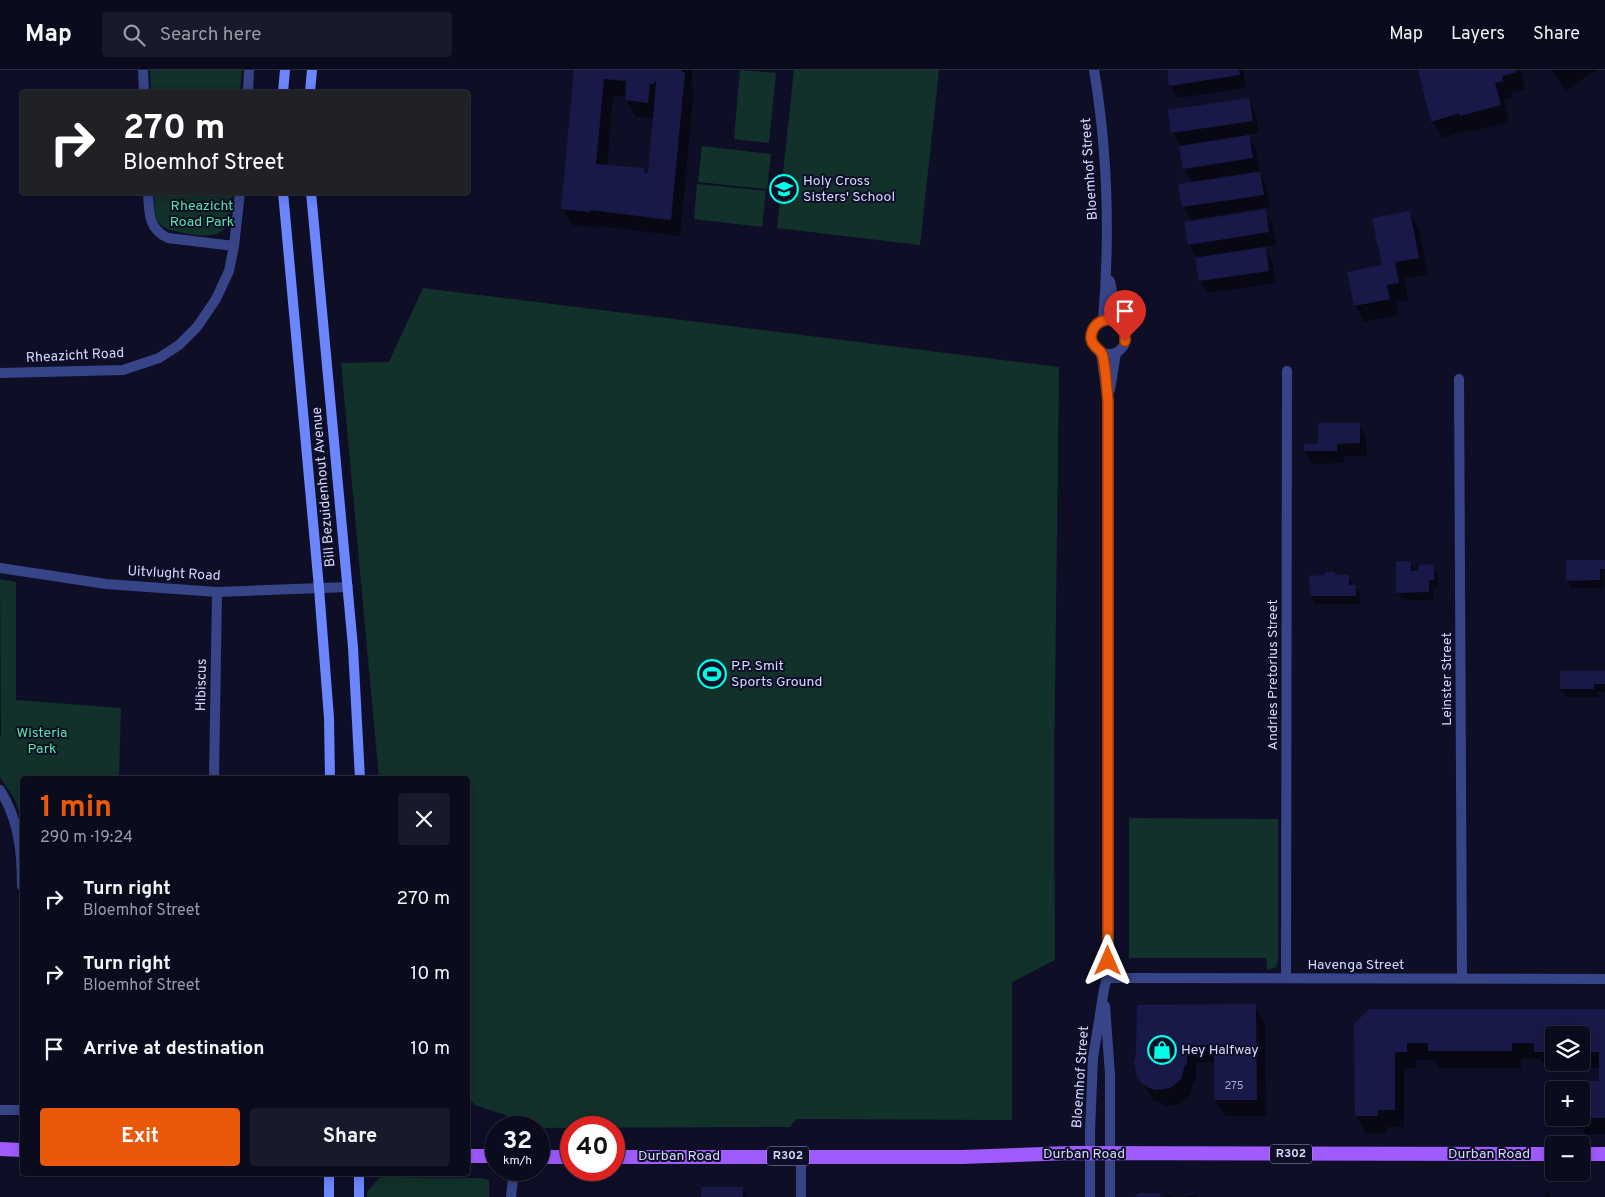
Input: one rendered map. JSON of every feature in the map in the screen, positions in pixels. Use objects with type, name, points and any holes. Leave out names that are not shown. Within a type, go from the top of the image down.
[{"type":"main road","points":[[283,90],[285,70]]},
{"type":"main road","points":[[310,90],[312,70]]},
{"type":"main road","name":"Bill Bezuidenhout Avenue","points":[[283,195],[330,718],[330,776]]},
{"type":"main road","name":"Bill Bezuidenhout Avenue","points":[[310,195],[348,586],[357,696],[360,776]]},
{"type":"main road","points":[[0,1149],[20,1150]]},
{"type":"main road","name":"Durban Road","points":[[625,1157],[962,1157],[1090,1153],[1545,1154]]},
{"type":"main road","points":[[1590,1154],[1605,1154]]},
{"type":"main road","points":[[470,1156],[485,1156]]},
{"type":"main road","points":[[329,1176],[329,1197]]},
{"type":"main road","points":[[359,1176],[359,1197]]},
{"type":"street","points":[[143,70],[144,90]]},
{"type":"street","points":[[248,90],[250,70]]},
{"type":"street","name":"Bloemhof Street","points":[[1090,1197],[1090,1131],[1094,1058],[1104,989],[1108,978],[1108,401],[1102,353],[1093,346],[1091,334],[1096,325],[1103,321],[1108,268],[1107,182],[1104,138],[1094,70]]},
{"type":"street","points":[[148,195],[150,220],[162,235],[168,238],[234,246]]},
{"type":"street","name":"Rheazicht Road","points":[[0,373],[123,370],[159,358],[179,345],[197,327],[216,299],[229,271],[240,195]]},
{"type":"street","name":"Bloemhof Street","points":[[1108,268],[1118,323],[1124,329],[1126,337],[1124,346],[1116,353],[1108,401]]},
{"type":"street","points":[[1103,321],[1108,320],[1118,323]]},
{"type":"street","points":[[1102,353],[1116,353]]},
{"type":"street","name":"Andries Pretorius Street","points":[[1286,978],[1287,371]]},
{"type":"street","name":"Leinster Street","points":[[1459,379],[1462,978]]},
{"type":"street","name":"Uitvlught Road","points":[[0,568],[106,584],[217,592],[348,586]]},
{"type":"street","name":"Hibiscus","points":[[214,776],[217,592]]},
{"type":"street","points":[[0,790],[9,807],[20,839]]},
{"type":"street","name":"Havenga Street","points":[[1108,978],[1605,978]]},
{"type":"street","name":"Bloemhof Street","points":[[1104,989],[1110,1074],[1110,1197]]},
{"type":"street","points":[[0,1110],[20,1110]]},
{"type":"street","points":[[801,1156],[801,1197]]},
{"type":"street","points":[[511,1194],[513,1181]]},
{"type":"green space","points":[[150,70],[242,70],[240,90],[151,90]]},
{"type":"green space","points":[[740,70],[776,73],[769,143],[734,139]]},
{"type":"green space","points":[[794,70],[939,70],[920,245],[777,228]]},
{"type":"green space","points":[[702,146],[771,154],[767,189],[698,182]]},
{"type":"green space","points":[[697,184],[766,191],[762,227],[694,219]]},
{"type":"green space","name":"Rheazicht Road Park","points":[[154,195],[233,195],[227,225],[222,231],[208,236],[167,229],[159,223],[155,212]]},
{"type":"green space","name":"P.P. Smit Sports Ground","points":[[423,288],[1059,367],[1054,776],[1055,960],[1012,982],[1012,1120],[796,1119],[790,1127],[625,1128],[625,1116],[560,1116],[560,1128],[550,1128],[550,1116],[508,1116],[475,1105],[470,1100],[470,776],[379,776],[341,363],[389,362]]},
{"type":"green space","name":"Wisteria Park","points":[[0,579],[16,582],[16,700],[121,708],[119,776],[20,776],[20,814],[14,798],[0,777]]},
{"type":"green space","points":[[1129,818],[1278,819],[1278,960],[1276,967],[1267,970],[1266,958],[1129,958]]},
{"type":"green space","points":[[380,1177],[481,1178],[489,1181],[489,1197],[367,1197],[367,1192]]},
{"type":"building","points":[[574,70],[682,70],[682,72],[685,72],[671,220],[590,210],[590,212],[561,209]],"holes":[[[604,79],[626,81],[625,100],[648,103],[650,84],[654,84],[654,81],[656,82],[648,173],[644,173],[644,168],[596,164]]]},
{"type":"building","points":[[1167,70],[1239,70],[1240,75],[1169,86]]},
{"type":"building","points":[[1418,70],[1516,70],[1517,72],[1502,76],[1503,81],[1495,83],[1501,105],[1460,116],[1459,113],[1431,122]]},
{"type":"building","points":[[1249,98],[1253,121],[1171,133],[1168,110]]},
{"type":"building","points":[[1249,135],[1253,158],[1183,169],[1179,146]]},
{"type":"building","points":[[1260,172],[1264,195],[1182,207],[1178,184]]},
{"type":"building","points":[[1266,209],[1269,232],[1188,245],[1184,222]]},
{"type":"building","points":[[1410,211],[1419,258],[1395,262],[1399,283],[1387,285],[1390,299],[1354,306],[1347,272],[1382,265],[1372,218]]},
{"type":"building","points":[[1266,247],[1269,271],[1199,281],[1195,258]]},
{"type":"building","points":[[1318,423],[1360,423],[1360,443],[1337,444],[1337,451],[1304,451],[1304,444],[1318,444]]},
{"type":"building","points":[[1566,560],[1605,560],[1605,569],[1600,569],[1600,580],[1566,581]]},
{"type":"building","points":[[1396,561],[1411,561],[1411,571],[1419,571],[1419,565],[1434,564],[1434,580],[1429,580],[1429,592],[1396,593]]},
{"type":"building","points":[[1325,572],[1335,572],[1335,575],[1349,575],[1349,585],[1356,585],[1356,596],[1310,596],[1309,576],[1325,575]]},
{"type":"building","points":[[1560,671],[1605,671],[1605,684],[1594,684],[1594,689],[1560,689]]},
{"type":"building","name":"Hey Halfway","points":[[1256,1004],[1257,1100],[1214,1100],[1214,1045],[1187,1045],[1187,1065],[1185,1065],[1181,1079],[1170,1088],[1156,1090],[1149,1088],[1137,1077],[1134,1062],[1136,1055],[1137,1005]]},
{"type":"building","points":[[1369,1009],[1605,1009],[1605,1118],[1590,1118],[1590,1081],[1599,1081],[1599,1052],[1590,1052],[1590,1026],[1545,1026],[1545,1052],[1534,1052],[1534,1043],[1512,1043],[1512,1051],[1428,1051],[1428,1043],[1407,1043],[1407,1052],[1395,1052],[1395,1110],[1378,1110],[1378,1116],[1355,1116],[1354,1024]]},
{"type":"building","points":[[701,1187],[743,1187],[743,1197],[701,1197]]},
{"type":"building","points":[[1138,1193],[1160,1193],[1160,1197],[1135,1197]]},
{"type":"place","name":"Holy Cross Sisters' School","points":[[784,189]]},
{"type":"place","name":"P.P. Smit Sports Ground","points":[[712,674]]},
{"type":"place","name":"Hey Halfway","points":[[1162,1050]]},
{"type":"route","points":[[1108,961],[1108,401],[1102,353],[1093,346],[1091,334],[1100,322],[1114,321],[1124,329],[1125,341]]}]
